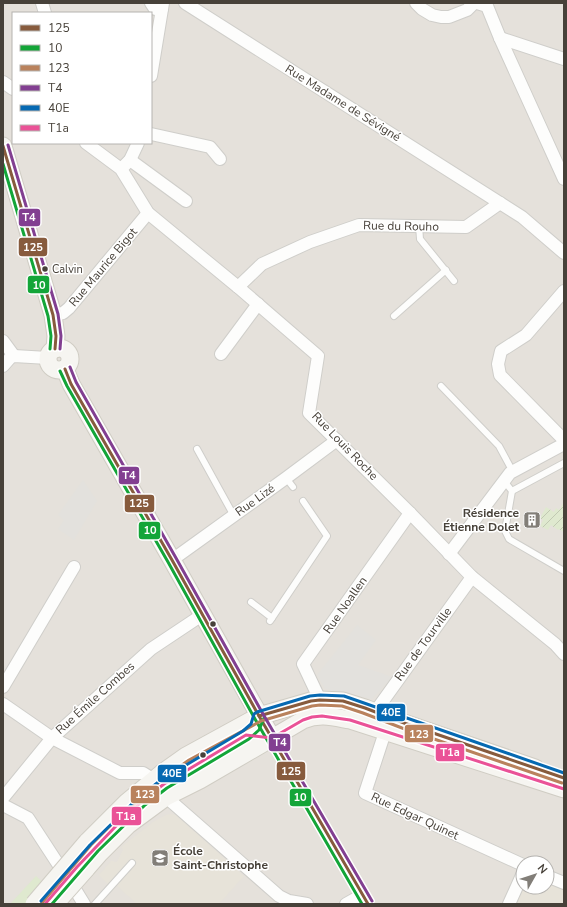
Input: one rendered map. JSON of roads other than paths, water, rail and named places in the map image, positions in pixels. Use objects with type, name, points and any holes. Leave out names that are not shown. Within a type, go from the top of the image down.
[{"type":"main road","points":[[3,146],[53,315],[56,336],[52,353]]},
{"type":"main road","points":[[52,353],[61,348],[66,350],[69,354],[70,360],[65,369],[71,384],[272,738]]},
{"type":"main road","points":[[55,904],[94,848],[111,818],[154,780],[186,756],[259,716],[311,701],[343,701],[365,708],[561,781]]},
{"type":"main road","points":[[34,904],[94,848],[166,797],[200,780],[303,720],[312,717],[322,716],[350,720],[385,732],[561,781]]},
{"type":"street","points":[[151,3],[156,9],[163,6]]},
{"type":"street","name":"Rue Madame de Sévigné","points":[[185,3],[522,217],[564,253]]},
{"type":"street","points":[[416,3],[432,15],[441,17],[448,17],[467,10],[474,3]]},
{"type":"street","points":[[477,3],[487,6],[564,179]]},
{"type":"street","points":[[152,70],[163,6]]},
{"type":"street","points":[[500,38],[564,59]]},
{"type":"street","points":[[3,82],[12,88]]},
{"type":"street","points":[[152,134],[210,147],[220,159]]},
{"type":"street","name":"Rue Louis Roche","points":[[88,144],[125,165],[148,213],[238,287],[318,356],[309,413],[472,577],[555,644],[564,654]]},
{"type":"street","points":[[137,144],[125,165],[186,201]]},
{"type":"street","points":[[552,153],[564,157]]},
{"type":"street","name":"Rue du Rouho","points":[[238,287],[262,264],[310,242],[359,225],[466,227],[500,204]]},
{"type":"street","name":"Rue Maurice Bigot","points":[[53,315],[69,308],[148,213]]},
{"type":"street","points":[[564,291],[526,335],[501,351],[498,364],[500,375],[564,440]]},
{"type":"street","points":[[221,354],[258,304]]},
{"type":"street","points":[[3,341],[14,356]]},
{"type":"street","points":[[3,366],[10,358],[14,356],[52,353]]},
{"type":"street","name":"Rue Lizé","points":[[172,560],[234,516],[290,482],[337,440]]},
{"type":"street","points":[[449,554],[510,473],[564,444]]},
{"type":"street","name":"Rue Noallen","points":[[320,700],[303,664],[410,513]]},
{"type":"street","points":[[3,687],[74,567]]},
{"type":"street","name":"Rue de Tourville","points":[[375,712],[472,577]]},
{"type":"street","name":"Rue Émile Combes","points":[[3,798],[52,738],[151,648],[202,615]]},
{"type":"street","points":[[4,706],[52,738],[120,773],[143,773],[154,780]]},
{"type":"street","name":"Rue Edgar Quinet","points":[[385,732],[365,793],[515,861]]},
{"type":"street","points":[[272,738],[365,899],[346,904]]},
{"type":"street","points":[[166,797],[288,903],[307,904]]},
{"type":"street","points":[[3,805],[28,818],[58,864]]},
{"type":"street","points":[[509,904],[515,891]]},
{"type":"lane","points":[[419,226],[420,238],[454,281]]},
{"type":"lane","points":[[394,316],[446,270]]},
{"type":"lane","points":[[440,386],[499,446],[513,472]]},
{"type":"lane","points":[[196,449],[234,516]]},
{"type":"lane","points":[[512,491],[564,463]]},
{"type":"lane","points":[[504,481],[512,491],[505,531],[509,539],[564,571]]},
{"type":"lane","points":[[251,602],[271,620],[327,536],[303,501]]},
{"type":"lane","points":[[299,705],[324,707],[348,712],[561,781]]},
{"type":"lane","points":[[45,904],[94,848],[142,802],[164,784],[246,735],[255,727],[259,716]]},
{"type":"lane","points":[[246,735],[272,738]]},
{"type":"lane","points":[[94,904],[132,863]]},
{"type":"place","name":"Calvin","points":[[45,269]]},
{"type":"place","name":"Résidence Étienne Dolet","points":[[532,520]]},
{"type":"place","name":"École Saint-Christophe","points":[[160,858]]}]
